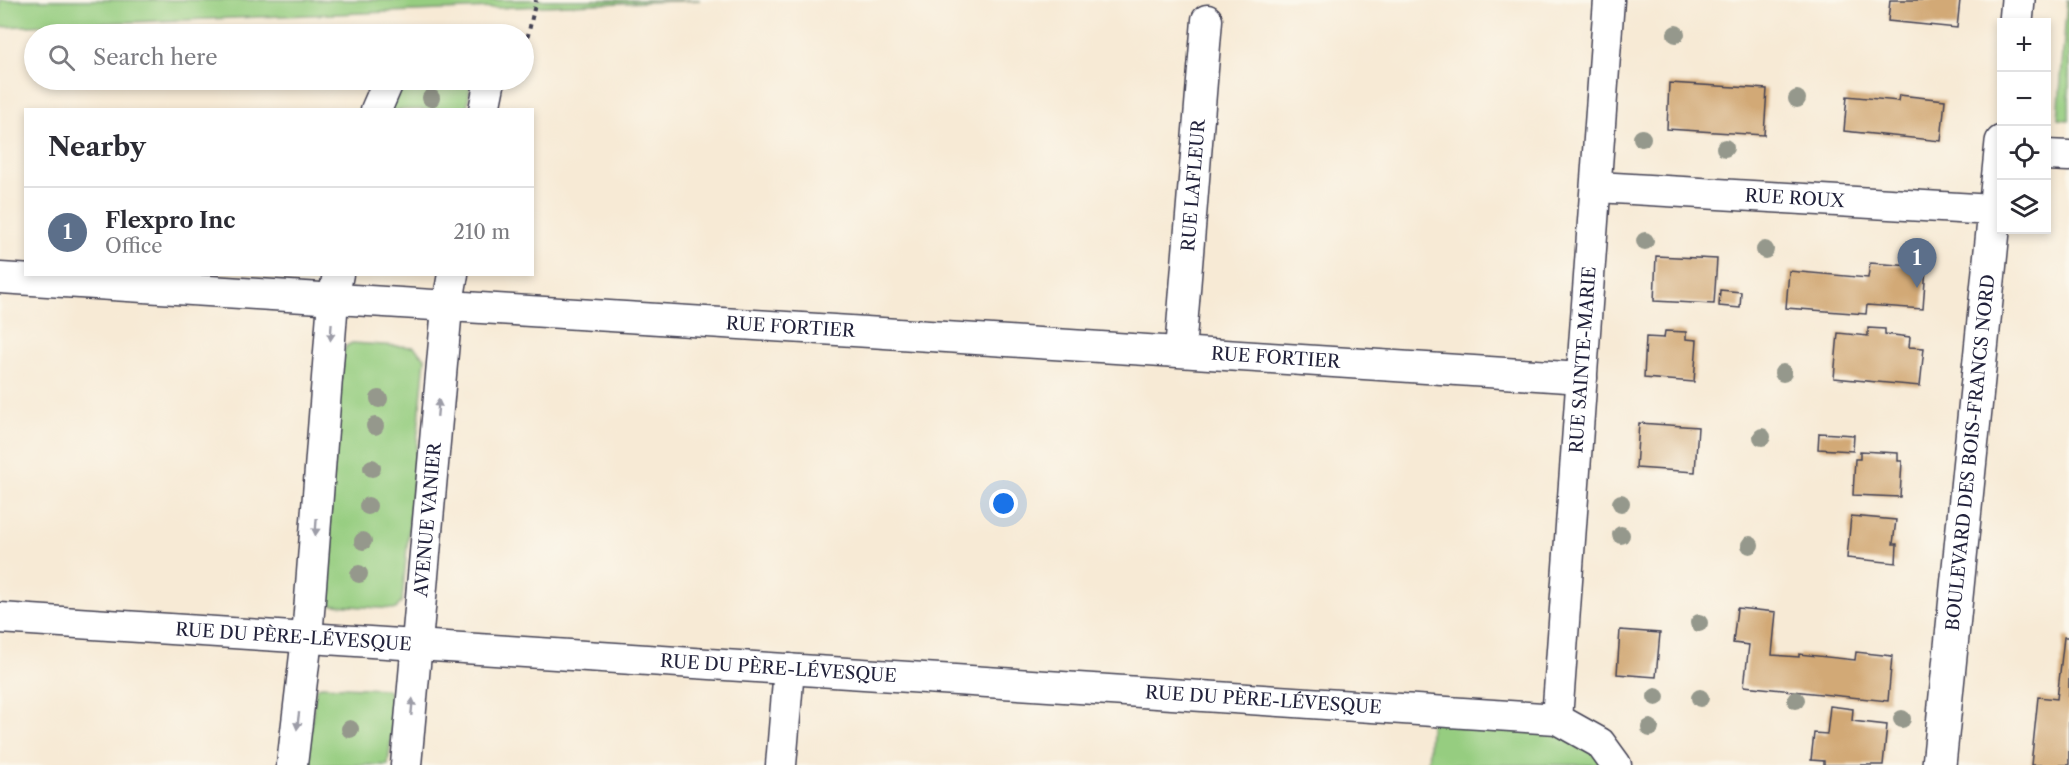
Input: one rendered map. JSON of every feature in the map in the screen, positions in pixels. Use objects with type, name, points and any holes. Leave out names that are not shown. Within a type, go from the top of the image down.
[{"type":"street","name":"RUE SAINTE-MARIE","points":[[1557,719],[1610,0]]},
{"type":"street","points":[[2016,18],[2018,0]]},
{"type":"street","name":"RUE LAFLEUR","points":[[1180,351],[1207,20]]},
{"type":"street","points":[[377,108],[385,90]]},
{"type":"street","points":[[484,108],[488,90]]},
{"type":"street","points":[[2051,155],[2069,156]]},
{"type":"street","name":"BOULEVARD DES BOIS-FRANCS NORD","points":[[1939,765],[1997,180]]},
{"type":"street","name":"RUE ROUX","points":[[1597,187],[1994,210]]},
{"type":"street","name":"AVENUE VANIER","points":[[406,765],[447,308],[453,276]]},
{"type":"street","name":"RUE FORTIER","points":[[0,278],[336,287],[447,308],[1180,351],[1582,378]]},
{"type":"street","points":[[292,765],[307,638],[336,287]]},
{"type":"street","name":"RUE DU PÈRE-LÉVESQUE","points":[[0,618],[1557,719]]},
{"type":"street","points":[[781,765],[789,669]]},
{"type":"street","points":[[1557,719],[1600,743],[1616,765]]},
{"type":"path","points":[[530,24],[536,0]]},
{"type":"green space","points":[[0,0],[700,0],[78,24],[24,24],[24,26],[0,27]]},
{"type":"green space","points":[[2067,0],[2069,0],[2069,120],[2058,119]]},
{"type":"green space","points":[[401,90],[470,90],[467,108],[391,108]]},
{"type":"green space","points":[[352,343],[414,347],[425,358],[402,601],[396,609],[333,605],[325,603],[322,599],[343,354],[346,346]]},
{"type":"green space","points":[[321,686],[386,689],[390,695],[393,714],[388,765],[306,765],[316,688]]},
{"type":"green space","points":[[1431,711],[1557,719],[1616,765],[1428,765]]},
{"type":"building","points":[[1890,0],[1960,0],[1957,28],[1888,21]]},
{"type":"building","points":[[1669,83],[1767,89],[1764,135],[1667,129]]},
{"type":"building","points":[[1899,95],[1945,100],[1941,141],[1844,131],[1847,96],[1898,101]]},
{"type":"building","points":[[1656,256],[1717,259],[1714,304],[1654,301]]},
{"type":"building","points":[[1870,263],[1926,267],[1923,309],[1867,305],[1866,314],[1786,308],[1789,271],[1868,278]]},
{"type":"building","points":[[1720,290],[1741,292],[1740,308],[1719,306]]},
{"type":"building","points":[[1868,328],[1885,329],[1885,334],[1910,337],[1909,347],[1924,348],[1920,386],[1834,378],[1838,333],[1868,336]]},
{"type":"building","points":[[1665,331],[1686,332],[1686,339],[1697,340],[1694,382],[1644,378],[1646,337],[1664,338]]},
{"type":"building","points":[[1639,423],[1698,427],[1695,472],[1636,468]]},
{"type":"building","points":[[1819,433],[1854,435],[1853,451],[1818,449]]},
{"type":"building","points":[[1860,451],[1898,453],[1898,461],[1902,461],[1900,497],[1853,495],[1855,459],[1860,459]]},
{"type":"building","points":[[1851,516],[1896,520],[1893,544],[1897,544],[1896,563],[1847,558]]},
{"type":"building","points":[[1737,608],[1776,612],[1772,655],[1799,657],[1799,654],[1855,660],[1856,652],[1892,656],[1888,701],[1744,686],[1749,645],[1733,643]]},
{"type":"building","points":[[1620,630],[1660,633],[1656,677],[1617,674]]},
{"type":"building","points":[[2064,637],[2069,637],[2069,765],[2031,765],[2038,697],[2057,699]]},
{"type":"building","points":[[1830,706],[1853,709],[1852,721],[1887,725],[1883,765],[1824,765],[1824,761],[1811,760],[1814,733],[1827,734]]},
{"type":"place","name":"Flexpro Inc","points":[[1917,288]]}]
